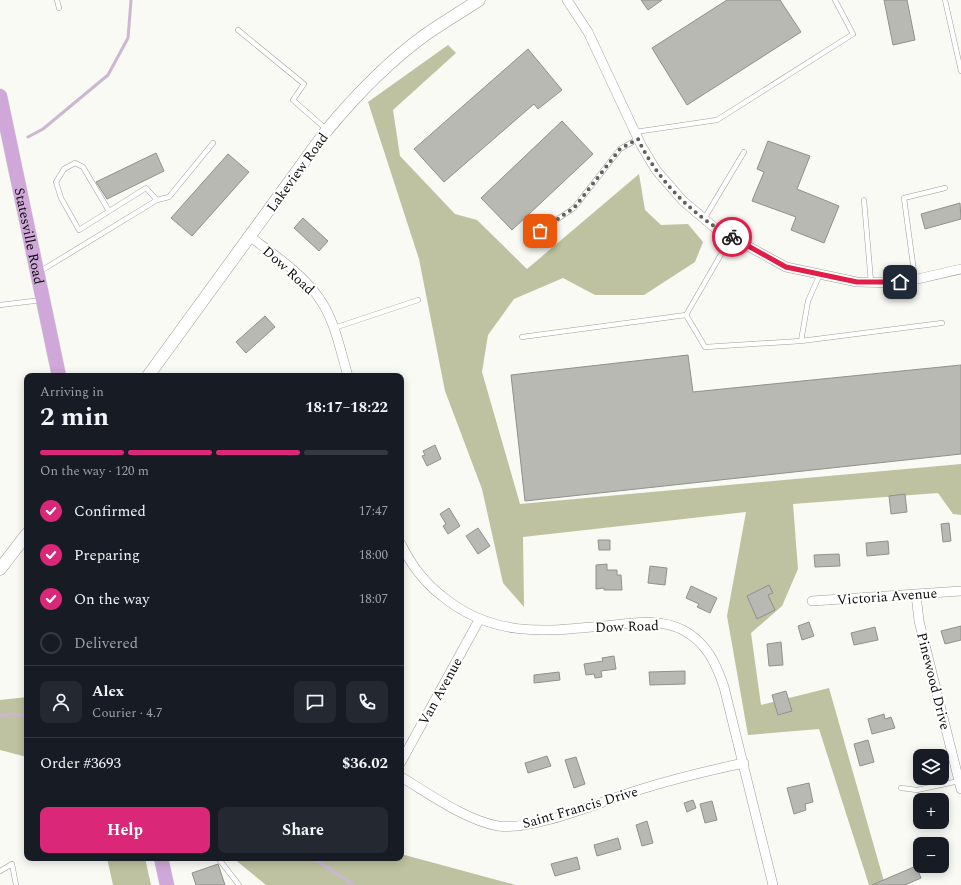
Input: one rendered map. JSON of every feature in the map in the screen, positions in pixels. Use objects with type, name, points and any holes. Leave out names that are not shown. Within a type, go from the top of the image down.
[{"type":"main road","name":"Lakeview Road","points":[[150,373],[327,130],[349,103],[375,76],[425,35],[479,0]]},
{"type":"main road","name":"Statesville Road","points":[[0,96],[58,373]]},
{"type":"main road","points":[[0,569],[24,538]]},
{"type":"main road","points":[[162,861],[167,885]]},
{"type":"street","points":[[567,0],[588,32],[636,136],[661,175],[683,201],[715,228],[786,267],[857,282],[900,282],[961,268]]},
{"type":"street","name":"Dow Road","points":[[249,236],[281,260],[312,288],[320,298],[334,328],[347,373]]},
{"type":"street","name":"Dow Road","points":[[404,549],[416,570],[424,580],[450,603],[479,620],[515,629],[535,630],[649,622],[661,623],[683,630],[701,644],[710,654],[717,667],[744,763],[773,885]]},
{"type":"street","name":"Victoria Avenue","points":[[812,601],[961,591]]},
{"type":"street","name":"Pinewood Drive","points":[[916,595],[919,621],[960,785]]},
{"type":"street","name":"Van Avenue","points":[[404,757],[479,620]]},
{"type":"street","name":"Saint Francis Drive","points":[[404,779],[453,808],[478,819],[499,826],[512,826],[538,822],[669,781],[744,763]]},
{"type":"lane","points":[[57,0],[58,8]]},
{"type":"lane","points":[[540,231],[574,208],[620,149],[636,136],[717,120],[853,34],[835,0]]},
{"type":"lane","points":[[945,0],[961,71]]},
{"type":"lane","points":[[238,30],[304,84],[293,100],[327,130]]},
{"type":"lane","points":[[37,273],[157,200],[169,197],[213,143]]},
{"type":"lane","points":[[704,219],[744,152]]},
{"type":"lane","points":[[109,211],[83,166],[75,163],[64,169],[56,182],[61,198],[79,230],[146,188],[157,200]]},
{"type":"lane","points":[[915,279],[904,198],[945,188]]},
{"type":"lane","points":[[864,200],[871,282]]},
{"type":"lane","points":[[686,316],[730,237]]},
{"type":"lane","points":[[801,341],[808,301],[820,274]]},
{"type":"lane","points":[[0,305],[43,300]]},
{"type":"lane","points":[[334,328],[418,300]]},
{"type":"lane","points":[[522,336],[686,316]]},
{"type":"lane","points":[[686,316],[705,347],[801,341],[942,323]]},
{"type":"lane","points":[[901,788],[917,790],[960,785]]},
{"type":"lane","points":[[220,861],[239,885]]},
{"type":"lane","points":[[0,871],[12,864],[16,885]]},
{"type":"green space","points":[[448,45],[456,53],[393,110],[400,156],[455,214],[477,220],[527,269],[639,174],[645,210],[661,225],[688,224],[703,242],[695,262],[644,295],[595,295],[563,278],[514,299],[488,335],[482,372],[520,504],[961,464],[961,515],[953,514],[938,493],[793,504],[798,569],[782,606],[751,633],[761,705],[829,688],[885,885],[869,885],[819,729],[748,735],[727,616],[746,512],[523,537],[524,607],[503,583],[482,489],[445,391],[419,259],[368,102]]},
{"type":"green space","points":[[24,697],[24,756],[0,750],[0,700]]},
{"type":"green space","points":[[404,855],[516,885],[266,885],[237,861],[404,861]]},
{"type":"green space","points":[[108,861],[146,861],[151,885],[113,885]]},
{"type":"building","points":[[641,0],[662,0],[648,10]]},
{"type":"building","points":[[727,0],[780,0],[801,32],[687,105],[652,48]]},
{"type":"building","points":[[884,0],[907,0],[915,40],[893,45]]},
{"type":"building","points":[[528,49],[562,90],[538,109],[534,104],[444,182],[414,149]]},
{"type":"building","points":[[562,121],[593,154],[512,230],[481,198]]},
{"type":"building","points":[[768,141],[810,156],[797,189],[839,206],[824,243],[791,230],[796,217],[752,201],[764,172],[757,169]]},
{"type":"building","points":[[156,153],[164,171],[107,199],[96,182]]},
{"type":"building","points":[[228,154],[249,172],[192,236],[171,218]]},
{"type":"building","points":[[960,203],[961,219],[925,229],[921,214]]},
{"type":"building","points":[[303,218],[328,241],[319,251],[294,228]]},
{"type":"building","points":[[265,316],[275,327],[246,353],[236,342]]},
{"type":"building","points":[[688,355],[693,392],[961,365],[961,454],[525,501],[511,375]]},
{"type":"building","points":[[435,445],[441,459],[427,466],[422,456],[425,455],[423,451]]},
{"type":"building","points":[[905,494],[907,512],[891,514],[889,496]]},
{"type":"building","points":[[449,508],[460,526],[448,534],[443,526],[446,524],[440,514]]},
{"type":"building","points":[[949,523],[951,541],[943,542],[941,524]]},
{"type":"building","points":[[478,528],[490,546],[478,554],[466,536]]},
{"type":"building","points":[[598,540],[610,540],[610,550],[599,550]]},
{"type":"building","points":[[888,541],[889,554],[867,556],[866,543]]},
{"type":"building","points":[[839,554],[840,566],[815,567],[814,555]]},
{"type":"building","points":[[607,564],[607,570],[617,570],[617,575],[621,575],[622,590],[604,590],[604,588],[596,589],[596,565]]},
{"type":"building","points":[[650,566],[667,568],[665,585],[648,583]]},
{"type":"building","points":[[769,585],[773,593],[768,595],[775,610],[757,619],[747,596]]},
{"type":"building","points":[[691,586],[717,598],[710,613],[697,607],[699,604],[686,598]]},
{"type":"building","points":[[809,622],[814,636],[802,640],[798,626]]},
{"type":"building","points":[[961,626],[961,640],[945,644],[941,631]]},
{"type":"building","points":[[875,627],[878,640],[854,645],[851,633]]},
{"type":"building","points":[[781,642],[783,665],[769,666],[767,644]]},
{"type":"building","points":[[614,656],[616,669],[601,671],[602,677],[595,678],[594,674],[586,675],[584,664],[603,661],[602,658]]},
{"type":"building","points":[[685,671],[685,684],[650,685],[649,672]]},
{"type":"building","points":[[559,672],[560,680],[534,683],[534,675]]},
{"type":"building","points":[[786,691],[792,711],[778,715],[772,695]]},
{"type":"building","points":[[884,714],[885,719],[891,717],[895,728],[872,734],[868,719]]},
{"type":"building","points":[[868,740],[874,762],[860,766],[854,744]]},
{"type":"building","points":[[547,756],[551,766],[528,773],[525,763]]},
{"type":"building","points":[[576,757],[585,784],[574,788],[565,760]]},
{"type":"building","points":[[809,783],[813,802],[805,804],[806,810],[794,814],[787,788]]},
{"type":"building","points":[[693,800],[696,808],[687,812],[684,803]]},
{"type":"building","points":[[712,801],[717,820],[705,823],[700,804]]},
{"type":"building","points":[[647,821],[653,843],[642,846],[636,825]]},
{"type":"building","points":[[618,838],[621,849],[597,856],[594,845]]},
{"type":"building","points":[[577,857],[580,869],[555,876],[551,864]]},
{"type":"building","points":[[218,864],[225,885],[196,885],[192,873]]},
{"type":"building","points":[[913,867],[913,873],[919,873],[921,878],[905,885],[872,885]]},
{"type":"waterway","points":[[28,137],[43,129],[108,75],[128,38],[131,0]]},
{"type":"waterway","points":[[0,716],[12,714],[24,716]]},
{"type":"waterway","points":[[318,861],[354,885]]},
{"type":"way so far","points":[[540,231],[574,208],[607,163],[620,149],[638,139],[640,145],[656,170],[683,201],[715,228],[732,237]]},
{"type":"route","points":[[732,237],[786,267],[857,282],[900,282]]}]
